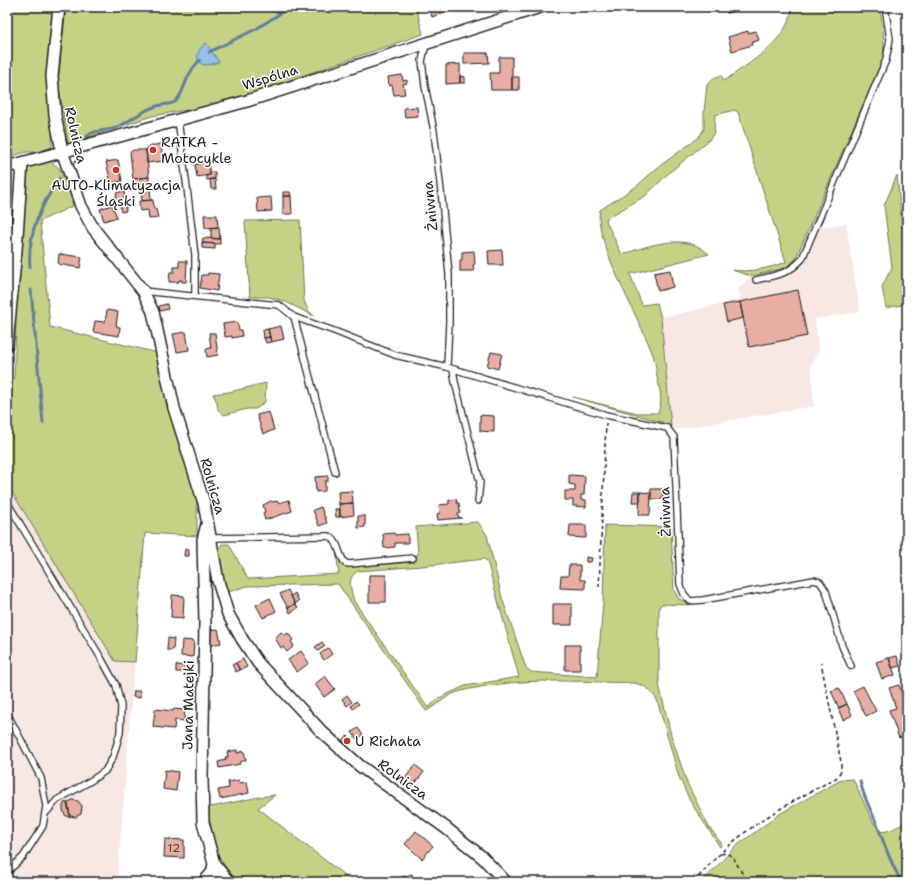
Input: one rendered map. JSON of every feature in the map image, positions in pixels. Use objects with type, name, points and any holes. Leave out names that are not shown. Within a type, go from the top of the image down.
[{"type":"street","name":"Rolnicza","points":[[59,7],[52,76],[55,115],[62,151],[81,206],[93,228],[143,291],[153,312],[174,408],[204,503],[218,581],[227,609],[242,639],[258,663],[322,732],[372,774],[446,828],[482,857],[506,882]]},
{"type":"street","name":"Wspólna","points":[[7,167],[246,101],[540,7]]},
{"type":"street","points":[[7,344],[16,250],[22,163]]},
{"type":"street","name":"Jana Matejki","points":[[208,521],[203,540],[205,622],[202,785],[203,822],[214,864],[229,882]]},
{"type":"street","points":[[204,882],[212,873],[214,864]]},
{"type":"lane","points":[[756,280],[786,273],[795,267],[802,259],[886,60],[890,39],[884,7]]},
{"type":"lane","name":"Żniwna","points":[[426,43],[422,61],[425,86],[434,131],[448,274],[449,322],[447,367]]},
{"type":"lane","points":[[178,120],[195,255],[195,296]]},
{"type":"lane","name":"Żniwna","points":[[143,291],[279,305],[294,317],[395,355],[447,367],[606,415],[667,428],[674,437],[680,584],[684,594],[690,600],[703,600],[814,580],[820,582],[826,591],[842,646],[851,666]]},
{"type":"lane","points":[[294,317],[335,472]]},
{"type":"lane","points":[[454,369],[455,382],[480,482],[478,501]]},
{"type":"lane","points":[[7,502],[101,658],[116,685],[121,706],[120,733],[113,757],[105,771],[57,800],[45,814]]},
{"type":"lane","points":[[211,538],[329,536],[334,538],[337,543],[341,558],[345,563],[349,564],[413,558]]},
{"type":"lane","points":[[7,713],[41,778],[46,806],[43,826],[23,857],[7,872]]},
{"type":"path","points":[[599,587],[606,415]]},
{"type":"path","points":[[694,882],[719,854],[755,825],[791,802],[836,778],[840,771],[841,762],[821,663]]},
{"type":"path","points":[[719,854],[726,853],[733,857],[747,882]]},
{"type":"shaded area","points":[[812,223],[824,227],[846,223],[860,312],[815,319],[819,351],[811,364],[814,406],[672,430],[667,399],[666,361],[661,318],[741,299],[738,289],[751,276],[785,268],[802,244]]},
{"type":"shaded area","points":[[7,431],[145,533],[117,882],[7,882]]},
{"type":"green space","points":[[7,7],[55,7],[52,147],[39,152],[27,152],[7,157]]},
{"type":"green space","points":[[66,7],[416,7],[423,34],[252,93],[204,107],[152,116],[68,144],[58,82]]},
{"type":"green space","points":[[792,7],[879,7],[883,27],[884,46],[883,59],[795,260],[785,268],[751,276],[732,270],[745,271],[759,269],[786,262],[738,112],[734,110],[715,115],[714,133],[709,140],[670,172],[645,196],[607,218],[606,221],[622,255],[650,246],[671,242],[690,244],[709,254],[630,274],[642,305],[657,303],[661,318],[671,427],[662,422],[573,397],[637,413],[658,413],[660,408],[660,395],[653,356],[618,279],[603,239],[599,223],[600,210],[637,186],[657,168],[698,138],[704,129],[704,111],[707,85],[712,79],[721,75],[724,81],[756,59],[776,41],[784,30]]},
{"type":"green space","points":[[50,161],[59,168],[71,193],[73,206],[40,221],[50,327],[158,353],[166,400],[197,498],[197,536],[145,533],[135,662],[115,661],[7,484],[7,379],[14,380],[16,322],[12,316],[27,165]]},
{"type":"green space","points":[[897,175],[907,277],[907,304],[886,308],[882,287],[892,267],[884,206]]},
{"type":"green space","points":[[300,220],[304,301],[308,310],[314,316],[286,302],[269,297],[250,297],[245,221]]},
{"type":"green space","points":[[266,383],[265,402],[256,409],[247,409],[224,415],[218,410],[217,402],[213,394],[229,392]]},
{"type":"green space","points":[[478,522],[487,535],[502,598],[526,668],[531,672],[597,677],[603,602],[605,525],[671,527],[674,590],[678,598],[690,605],[662,604],[659,607],[659,684],[671,735],[687,783],[709,827],[722,844],[720,847],[690,801],[679,777],[657,700],[650,691],[642,685],[634,683],[546,681],[493,685],[455,693],[426,711],[338,584],[247,586],[228,592],[225,588],[219,549],[222,544],[229,544],[248,579],[339,574],[336,551],[341,563],[352,567],[414,562],[418,553],[416,527]],"holes":[[[484,559],[487,561],[519,677],[465,686],[439,698],[428,708],[354,601],[350,584],[352,577],[358,571]]]},
{"type":"green space","points":[[853,779],[873,822],[882,832],[891,830],[907,822],[907,882],[702,882],[735,847],[781,813],[841,780]]},
{"type":"green space","points":[[275,795],[258,808],[353,882],[237,882],[224,865],[211,839],[206,808]]},
{"type":"water","points":[[206,43],[219,62],[203,65],[199,62],[197,58],[198,53]]},
{"type":"building","points":[[429,7],[442,7],[444,12],[432,17]]},
{"type":"building","points":[[724,7],[738,7],[739,9],[727,13]]},
{"type":"building","points":[[748,31],[748,33],[756,31],[759,40],[751,43],[752,45],[732,51],[728,37]]},
{"type":"building","points":[[464,53],[488,53],[489,63],[464,64]]},
{"type":"building","points":[[499,57],[512,57],[512,90],[491,90],[490,73],[499,73]]},
{"type":"building","points":[[460,64],[460,83],[446,84],[446,65]]},
{"type":"building","points":[[402,75],[403,81],[407,80],[407,83],[403,84],[405,94],[394,95],[392,85],[389,86],[388,77]]},
{"type":"building","points":[[460,76],[465,77],[465,83],[460,83]]},
{"type":"building","points":[[512,77],[519,77],[519,90],[512,90]]},
{"type":"building","points":[[417,107],[418,116],[405,117],[404,108]]},
{"type":"building","points":[[161,144],[163,161],[147,163],[146,150],[149,146]]},
{"type":"building","points":[[134,150],[146,150],[149,177],[133,179],[130,152]]},
{"type":"building","points":[[118,160],[122,181],[111,183],[106,162]]},
{"type":"building","points":[[208,162],[210,175],[197,177],[195,165]]},
{"type":"building","points":[[210,172],[215,172],[215,179],[207,180],[206,176],[210,175]]},
{"type":"building","points":[[149,177],[149,183],[135,185],[134,179]]},
{"type":"building","points":[[210,179],[215,179],[216,189],[211,189]]},
{"type":"building","points":[[150,188],[151,200],[142,201],[141,189]]},
{"type":"building","points":[[124,191],[126,211],[121,212],[119,201],[116,202],[115,197],[117,196],[116,193]]},
{"type":"building","points":[[283,192],[290,192],[291,196],[283,196]]},
{"type":"building","points":[[283,196],[291,196],[292,214],[283,214]]},
{"type":"building","points":[[271,197],[272,211],[258,212],[257,198]]},
{"type":"building","points":[[153,200],[154,209],[156,209],[158,218],[149,219],[148,210],[140,211],[139,201]]},
{"type":"building","points":[[112,205],[117,217],[104,221],[100,209]]},
{"type":"building","points":[[204,215],[217,215],[218,227],[205,228]]},
{"type":"building","points":[[219,227],[220,239],[211,238],[211,228]]},
{"type":"building","points":[[203,238],[220,239],[220,244],[202,243]]},
{"type":"building","points":[[202,243],[215,244],[215,249],[202,248]]},
{"type":"building","points":[[502,250],[503,265],[489,265],[488,251]]},
{"type":"building","points":[[474,251],[474,271],[460,271],[462,252]]},
{"type":"building","points":[[59,254],[82,257],[80,268],[58,264]]},
{"type":"building","points":[[179,261],[187,261],[186,282],[179,280],[179,282],[169,282],[170,272],[174,272],[174,267],[179,267]]},
{"type":"building","points":[[670,270],[673,287],[658,291],[654,273]]},
{"type":"building","points":[[208,273],[219,274],[217,291],[200,288],[202,275],[208,275]]},
{"type":"building","points":[[798,290],[807,336],[749,347],[740,302]]},
{"type":"building","points":[[740,302],[743,318],[727,322],[723,305]]},
{"type":"building","points":[[167,304],[168,309],[160,311],[159,306]]},
{"type":"building","points":[[107,310],[118,312],[116,326],[120,327],[119,336],[93,332],[95,321],[105,322]]},
{"type":"building","points":[[237,322],[242,336],[232,338],[232,336],[225,337],[223,324]]},
{"type":"building","points":[[281,326],[284,339],[271,342],[268,329]]},
{"type":"building","points":[[268,329],[270,337],[264,338],[263,330]]},
{"type":"building","points":[[186,332],[189,350],[177,352],[173,334]]},
{"type":"building","points":[[209,333],[215,333],[218,355],[207,357],[206,349],[211,348]]},
{"type":"building","points":[[270,337],[271,342],[266,343],[264,338]]},
{"type":"building","points":[[491,352],[502,354],[498,369],[487,366]]},
{"type":"building","points":[[269,412],[274,430],[263,434],[257,415]]},
{"type":"building","points":[[480,415],[494,416],[494,432],[480,431]]},
{"type":"building","points":[[569,475],[585,476],[584,495],[581,495],[581,500],[586,500],[586,507],[573,506],[573,500],[565,500],[565,491],[575,491],[575,485],[569,484]]},
{"type":"building","points":[[328,476],[328,481],[325,481],[325,491],[316,492],[315,477]]},
{"type":"building","points":[[651,489],[663,489],[663,499],[651,499]]},
{"type":"building","points":[[352,491],[353,503],[339,504],[338,492]]},
{"type":"building","points":[[633,492],[640,492],[640,502],[632,502]]},
{"type":"building","points":[[640,492],[651,493],[650,515],[639,515]]},
{"type":"building","points":[[456,499],[457,503],[459,503],[460,513],[458,514],[458,517],[462,518],[438,520],[437,514],[440,513],[439,505],[449,504],[449,500]]},
{"type":"building","points":[[289,500],[292,511],[265,520],[263,505],[271,501],[277,501],[278,503]]},
{"type":"building","points":[[353,503],[354,515],[340,517],[339,504]]},
{"type":"building","points":[[321,507],[327,523],[319,526],[313,510]]},
{"type":"building","points":[[335,509],[340,509],[340,517],[336,517]]},
{"type":"building","points":[[358,516],[365,516],[365,527],[358,528]]},
{"type":"building","points":[[570,525],[586,525],[586,538],[569,537]]},
{"type":"building","points":[[394,533],[395,535],[408,534],[408,543],[395,543],[395,547],[384,548],[383,534]]},
{"type":"building","points":[[185,549],[189,549],[189,556],[184,556]]},
{"type":"building","points":[[586,557],[592,558],[591,562],[586,562]]},
{"type":"building","points":[[569,565],[580,565],[580,580],[585,580],[585,589],[560,588],[561,576],[568,576]]},
{"type":"building","points":[[369,575],[386,575],[386,602],[369,602]]},
{"type":"building","points":[[288,590],[295,604],[288,608],[280,594]]},
{"type":"building","points":[[295,593],[299,601],[295,604],[291,596]]},
{"type":"building","points":[[172,595],[184,596],[183,618],[171,617]]},
{"type":"building","points":[[270,598],[276,611],[263,618],[256,605]]},
{"type":"building","points":[[295,604],[298,608],[290,613],[288,608]]},
{"type":"building","points":[[553,604],[572,604],[572,625],[553,625]]},
{"type":"building","points":[[218,629],[221,643],[211,645],[209,630]]},
{"type":"building","points":[[281,632],[285,635],[288,633],[293,640],[291,641],[294,646],[287,652],[283,647],[281,648],[275,638]]},
{"type":"building","points":[[168,638],[174,639],[173,650],[167,650]]},
{"type":"building","points":[[182,640],[194,641],[193,657],[181,656]]},
{"type":"building","points":[[322,642],[325,646],[318,651],[315,647]]},
{"type":"building","points":[[565,645],[580,645],[580,670],[565,670]]},
{"type":"building","points":[[328,648],[332,654],[324,660],[320,654]]},
{"type":"building","points":[[301,651],[309,663],[297,672],[288,660]]},
{"type":"building","points":[[897,656],[900,666],[892,668],[889,658]]},
{"type":"building","points":[[889,658],[895,675],[882,679],[876,662]]},
{"type":"building","points":[[243,659],[247,667],[240,670],[236,663]]},
{"type":"building","points":[[236,663],[240,670],[236,672],[232,665]]},
{"type":"building","points":[[176,665],[185,666],[184,672],[176,672]]},
{"type":"building","points":[[325,676],[335,689],[324,697],[315,684]]},
{"type":"building","points":[[899,685],[907,708],[907,735],[899,738],[889,710],[896,708],[889,688]]},
{"type":"building","points":[[863,686],[876,711],[866,716],[853,691]]},
{"type":"building","points":[[839,688],[847,704],[839,708],[831,691]]},
{"type":"building","points":[[134,691],[140,691],[140,698],[133,697]]},
{"type":"building","points":[[347,695],[352,702],[347,706],[342,699]]},
{"type":"building","points":[[356,701],[359,704],[353,709],[351,706]]},
{"type":"building","points":[[847,704],[852,715],[843,720],[838,708]]},
{"type":"building","points":[[155,709],[173,711],[174,709],[185,710],[184,721],[175,720],[174,729],[153,727]]},
{"type":"building","points":[[358,728],[363,735],[357,739],[352,732]]},
{"type":"building","name":"U Richata","points":[[348,736],[352,741],[347,746],[342,740]]},
{"type":"building","points":[[237,750],[237,753],[244,751],[246,760],[240,762],[240,764],[219,768],[218,762],[226,760],[225,757],[228,757],[227,752]]},
{"type":"building","points":[[415,765],[424,772],[413,786],[404,780]]},
{"type":"building","points":[[165,770],[178,772],[176,791],[163,789]]},
{"type":"building","points":[[239,780],[240,783],[247,782],[249,793],[220,799],[218,790],[229,788],[228,782]]},
{"type":"building","points":[[72,800],[78,801],[82,806],[81,814],[75,817],[70,816],[67,803]]},
{"type":"building","points":[[65,802],[68,804],[69,817],[65,815],[63,810]]},
{"type":"building","points":[[416,831],[433,846],[422,859],[405,844]]},
{"type":"building","points":[[165,839],[184,840],[184,858],[164,857]]},
{"type":"building","points":[[412,874],[414,882],[401,882],[399,878]]},
{"type":"waterway","points":[[209,52],[256,29],[287,9]]},
{"type":"waterway","points":[[87,136],[94,132],[118,127],[159,105],[171,104],[175,102],[181,94],[190,73],[200,60]]},
{"type":"waterway","points":[[75,162],[81,156]]},
{"type":"waterway","points":[[30,267],[33,231],[41,209],[60,178]]},
{"type":"waterway","points":[[31,290],[43,423]]},
{"type":"waterway","points":[[860,781],[891,860],[902,882]]},
{"type":"place","name":"RATKA - Motocykle","points":[[153,150]]},
{"type":"place","name":"AUTO-Klimatyzacja Śląski","points":[[116,170]]},
{"type":"place","name":"U Richata","points":[[347,741]]}]
